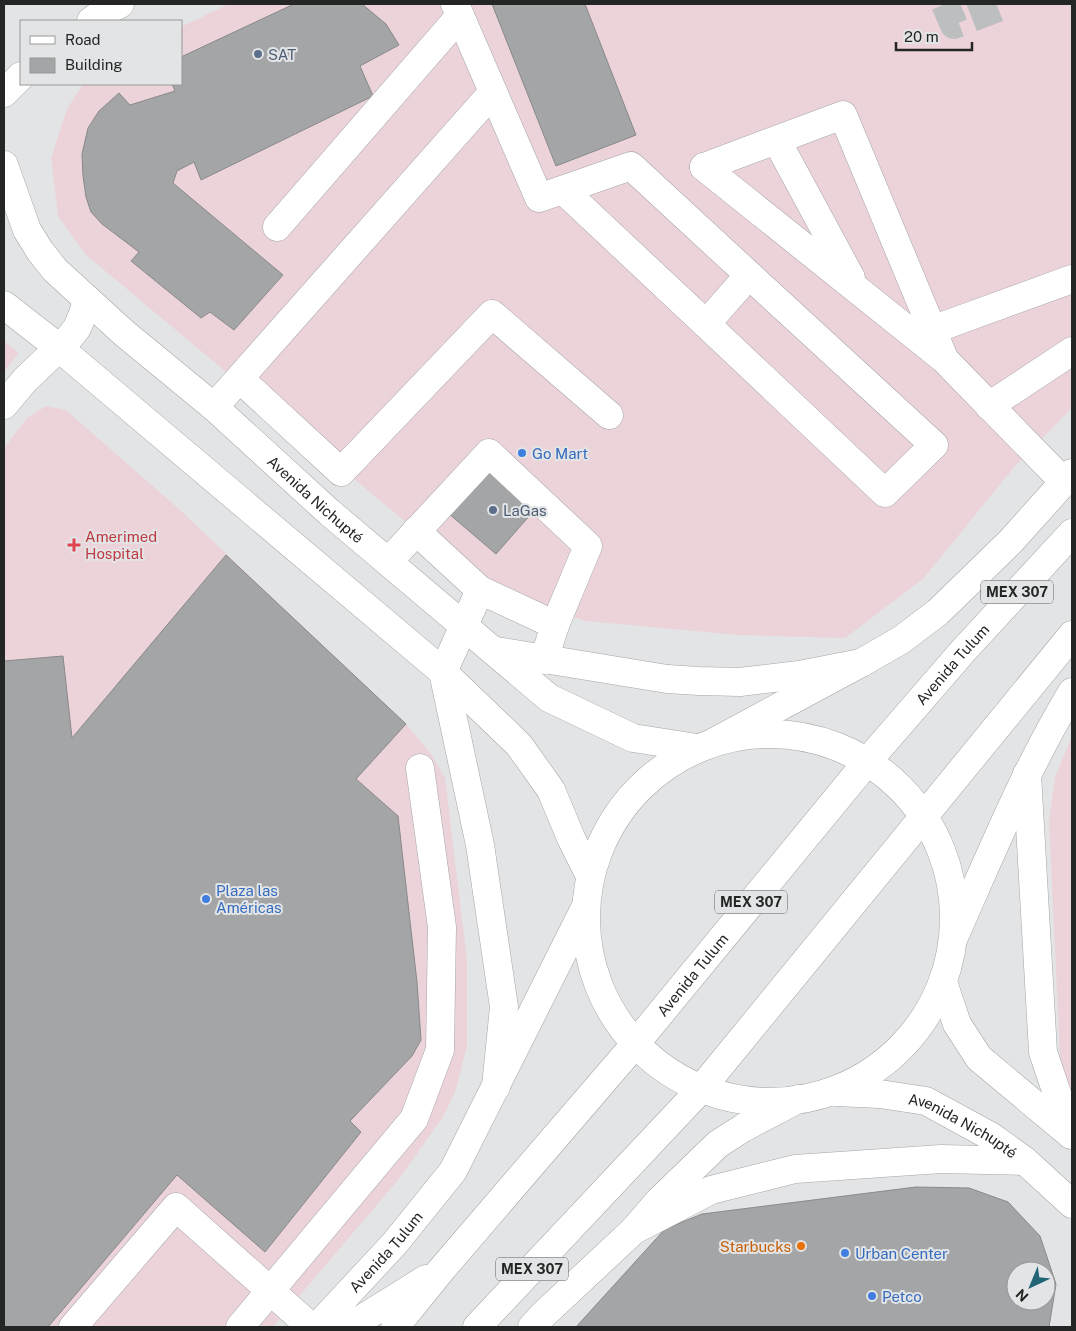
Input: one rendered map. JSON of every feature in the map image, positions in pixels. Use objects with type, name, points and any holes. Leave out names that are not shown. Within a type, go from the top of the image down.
[{"type":"main road","points":[[92,20],[120,4]]},
{"type":"main road","points":[[277,226],[457,10],[539,198],[631,166],[934,445],[885,493],[563,190]]},
{"type":"main road","points":[[4,92],[20,77]]},
{"type":"main road","points":[[214,407],[493,92]]},
{"type":"main road","points":[[944,359],[843,115],[704,167],[944,359],[989,406],[1068,477],[1011,541],[938,612],[901,640],[861,664],[660,770],[628,799],[605,836],[590,876],[586,906],[587,936],[594,971],[608,1004],[636,1043],[666,1069],[701,1089],[748,1100],[780,1101],[832,1091],[868,1074],[900,1049],[925,1018],[943,982],[954,937],[1027,774],[1048,731],[1072,692]]},
{"type":"main road","points":[[777,141],[856,288]]},
{"type":"main road","name":"Avenida Nichupté","points":[[4,165],[27,230],[55,270],[86,300],[214,407],[329,512],[549,698],[626,736],[705,745]]},
{"type":"main road","points":[[706,324],[749,275]]},
{"type":"main road","points":[[932,330],[1072,279]]},
{"type":"main road","points":[[4,405],[25,380],[77,328],[86,300]]},
{"type":"main road","points":[[4,305],[58,347],[443,672],[519,745],[551,790],[571,838],[590,876]]},
{"type":"main road","points":[[240,379],[341,472],[492,314],[609,415]]},
{"type":"main road","points":[[989,406],[1072,351]]},
{"type":"main road","points":[[388,562],[489,453],[588,546],[555,625],[544,660]]},
{"type":"main road","points":[[416,531],[480,590],[555,625]]},
{"type":"main road","name":"Avenida Tulum","points":[[395,1327],[442,1269],[636,1043],[866,762],[963,651],[1072,533]]},
{"type":"main road","points":[[480,590],[443,672],[480,845],[504,1008],[496,1087]]},
{"type":"main road","name":"MEX 307","points":[[477,1327],[701,1089],[1072,635]]},
{"type":"main road","points":[[495,651],[667,679],[740,682],[799,676],[861,664]]},
{"type":"main road","points":[[705,745],[730,738],[758,734],[786,734],[814,740],[841,749],[866,762],[886,776],[903,792],[924,817],[938,843],[950,880],[955,908],[954,937]]},
{"type":"main road","points":[[240,1327],[414,1119],[440,1050],[442,928],[420,768]]},
{"type":"main road","points":[[1027,774],[1043,1052],[1071,1136]]},
{"type":"main road","name":"Avenida Tulum","points":[[317,1327],[395,1243],[453,1171],[586,906]]},
{"type":"main road","points":[[943,982],[957,1024],[978,1058],[1071,1136]]},
{"type":"main road","name":"Avenida Nichupté","points":[[832,1091],[880,1094],[926,1101],[992,1137],[1025,1161],[1070,1207]]},
{"type":"main road","points":[[532,1327],[634,1230],[659,1200],[718,1144],[743,1128],[798,1099]]},
{"type":"main road","points":[[634,1230],[711,1190],[795,1169],[942,1159],[1025,1161]]},
{"type":"main road","points":[[73,1327],[176,1206],[311,1327]]},
{"type":"main road","points":[[349,1327],[442,1269]]},
{"type":"shaded area","points":[[229,4],[1072,4],[1072,408],[1015,466],[923,579],[845,638],[738,635],[585,621],[481,585],[85,254],[58,216],[51,158],[67,109],[82,85],[182,85],[182,27]]},
{"type":"shaded area","points":[[4,341],[19,353],[4,372]]},
{"type":"shaded area","name":"Plaza las Américas","points":[[46,406],[66,410],[179,509],[406,724],[432,755],[445,778],[467,960],[467,1046],[455,1092],[443,1117],[398,1180],[273,1327],[4,1327],[4,448],[27,418]]},
{"type":"shaded area","points":[[1072,736],[1072,1109],[1061,1079],[1049,820],[1055,777]]},
{"type":"building","points":[[294,4],[362,4],[386,24],[399,45],[360,66],[373,96],[201,180],[194,162],[177,171],[173,183],[283,275],[234,330],[210,312],[201,318],[131,261],[139,252],[102,224],[91,212],[86,197],[82,154],[88,128],[99,111],[119,93],[130,105],[175,91],[172,85],[182,85],[182,57]]},
{"type":"building","points":[[492,4],[585,4],[636,135],[556,166]]},
{"type":"building","name":"LaGas","points":[[490,465],[538,506],[496,554],[448,513]]},
{"type":"building","name":"Plaza las Américas","points":[[226,555],[406,724],[356,779],[398,816],[417,982],[421,1040],[412,1056],[350,1121],[361,1132],[265,1252],[177,1175],[48,1327],[4,1327],[4,661],[63,656],[72,738]]},
{"type":"building","name":"Urban Center","points":[[916,1187],[969,1188],[1008,1202],[1040,1236],[1048,1261],[1006,1261],[1006,1311],[1052,1311],[1049,1327],[576,1327],[665,1229],[702,1214]]},
{"type":"tunnel","points":[[945,4],[954,25],[1008,4]]},
{"type":"place","name":"SAT","points":[[258,54]]},
{"type":"place","name":"Go Mart","points":[[522,453]]},
{"type":"place","name":"LaGas","points":[[493,510]]},
{"type":"place","name":"Amerimed Hospital","points":[[74,545]]},
{"type":"place","name":"Plaza las Américas","points":[[206,899]]},
{"type":"place","name":"Starbucks","points":[[801,1246]]},
{"type":"place","name":"Urban Center","points":[[845,1253]]},
{"type":"place","name":"Petco","points":[[872,1296]]}]
